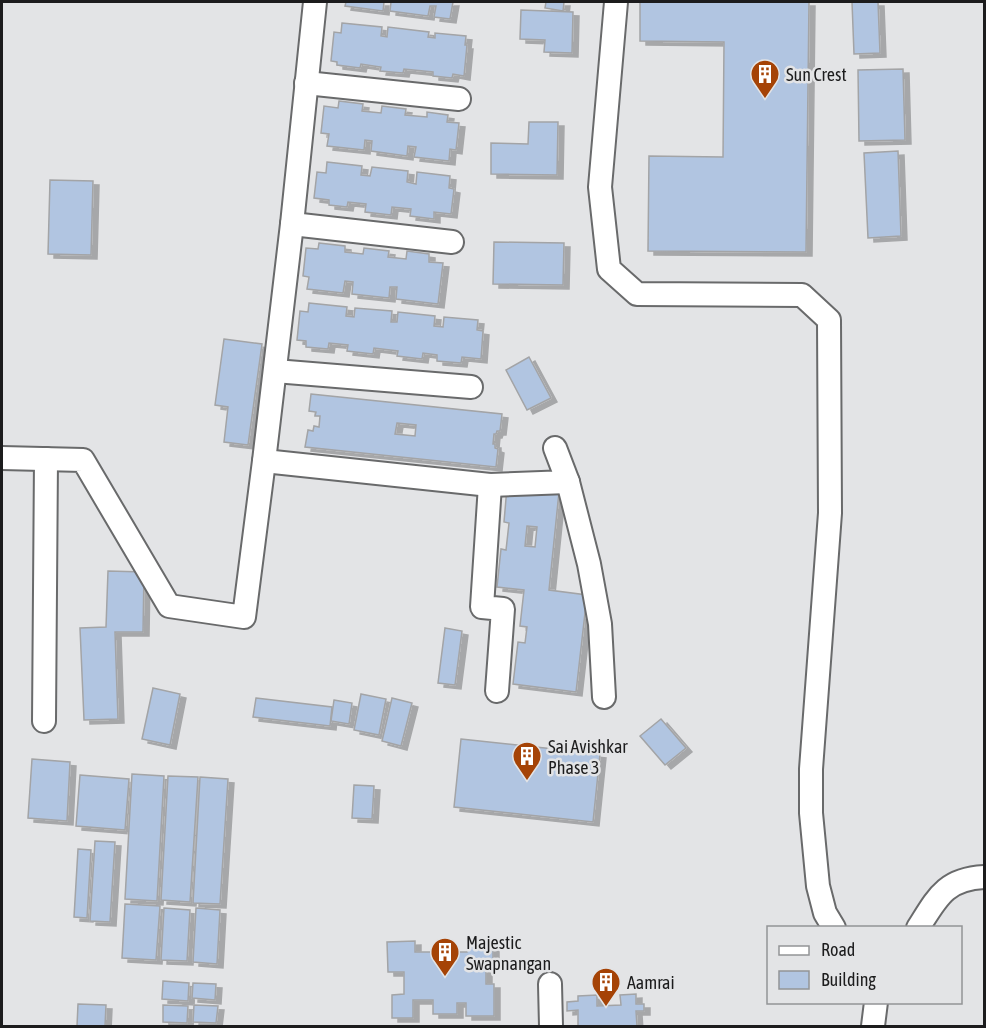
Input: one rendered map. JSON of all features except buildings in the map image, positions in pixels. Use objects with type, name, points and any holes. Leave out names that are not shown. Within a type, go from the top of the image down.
[{"type":"street","points":[[2,458],[83,460],[169,606],[244,617],[292,224],[315,2]]},
{"type":"street","points":[[616,2],[600,188],[609,269],[637,294],[802,295],[829,320],[830,513],[811,769],[818,886],[825,913],[833,926]]},
{"type":"street","points":[[306,83],[459,99]]},
{"type":"street","points":[[292,224],[452,242]]},
{"type":"street","points":[[275,370],[471,387]]},
{"type":"street","points":[[555,448],[568,482],[589,564],[600,624],[604,697]]},
{"type":"street","points":[[44,721],[46,459]]},
{"type":"street","points":[[264,461],[490,486],[568,482]]},
{"type":"street","points":[[490,486],[482,607],[503,609],[497,691]]},
{"type":"street","points":[[919,926],[939,894],[954,884],[984,877]]},
{"type":"street","points":[[550,984],[551,1026]]},
{"type":"street","points":[[873,1026],[876,1004]]},
{"type":"place","name":"Sun Crest","points":[[765,100]]},
{"type":"place","name":"Sai Avishkar Phase 3","points":[[527,782]]},
{"type":"place","name":"Majestic Swapnangan","points":[[445,978]]},
{"type":"place","name":"Aamrai","points":[[606,1008]]}]
